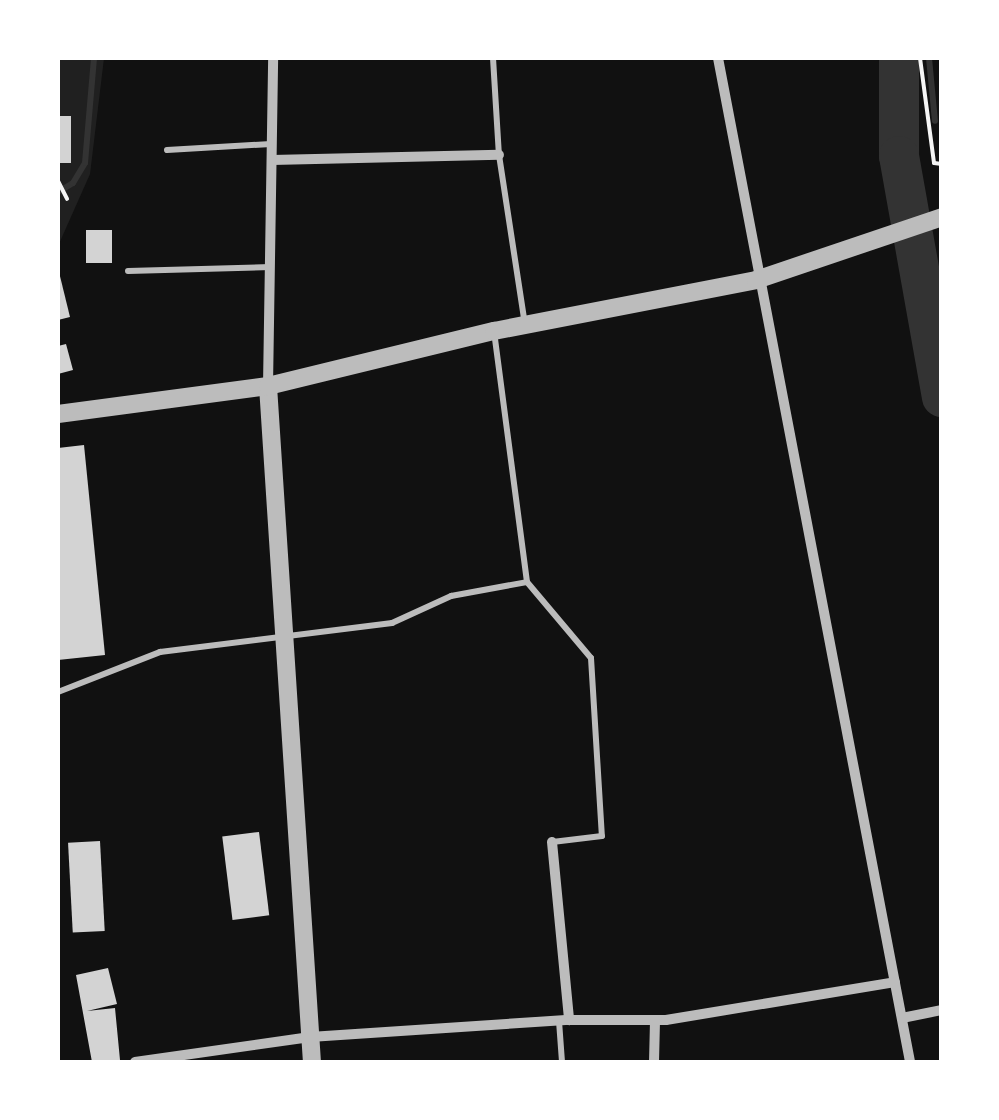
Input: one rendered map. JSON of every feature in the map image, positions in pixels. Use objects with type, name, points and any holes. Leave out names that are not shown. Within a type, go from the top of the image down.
[{"type":"street","points":[[273,58],[268,386],[312,1062]]},
{"type":"street","points":[[718,58],[756,280],[910,1062]]},
{"type":"street","points":[[272,160],[498,155]]},
{"type":"street","points":[[58,414],[268,386],[494,331],[756,280],[941,217]]},
{"type":"street","points":[[552,842],[564,1020]]},
{"type":"street","points":[[135,1062],[310,1037],[564,1020],[655,1020],[895,982]]},
{"type":"street","points":[[902,1018],[942,1010]]},
{"type":"street","points":[[654,1062],[655,1020]]},
{"type":"lane","points":[[493,58],[498,155],[525,326]]},
{"type":"lane","points":[[167,150],[272,144]]},
{"type":"lane","points":[[128,271],[272,267]]},
{"type":"lane","points":[[494,331],[527,582],[591,658],[602,836],[552,842]]},
{"type":"lane","points":[[58,692],[160,652],[392,623],[451,596],[527,582]]},
{"type":"lane","points":[[562,1062],[564,1020]]},
{"type":"path","points":[[920,58],[934,163],[942,164]]},
{"type":"path","points":[[58,181],[67,199]]},
{"type":"shaded area","points":[[58,58],[104,58],[90,174],[58,246]]},
{"type":"building","points":[[58,116],[71,116],[71,163],[58,163]]},
{"type":"building","points":[[86,230],[112,230],[112,263],[86,263]]},
{"type":"building","points":[[58,268],[70,317],[58,320]]},
{"type":"building","points":[[66,344],[73,370],[58,374],[58,346]]},
{"type":"building","points":[[84,445],[105,655],[58,660],[58,448]]},
{"type":"building","points":[[259,832],[269,915],[233,920],[222,837]]},
{"type":"building","points":[[100,841],[105,931],[73,933],[68,843]]},
{"type":"building","points":[[108,968],[117,1004],[87,1011],[115,1008],[120,1060],[92,1062],[76,975]]},
{"type":"waterway","points":[[58,192],[73,183],[85,163],[94,58]]},
{"type":"waterway","points":[[899,58],[899,156],[942,397]]},
{"type":"waterway","points":[[929,58],[935,121]]}]
